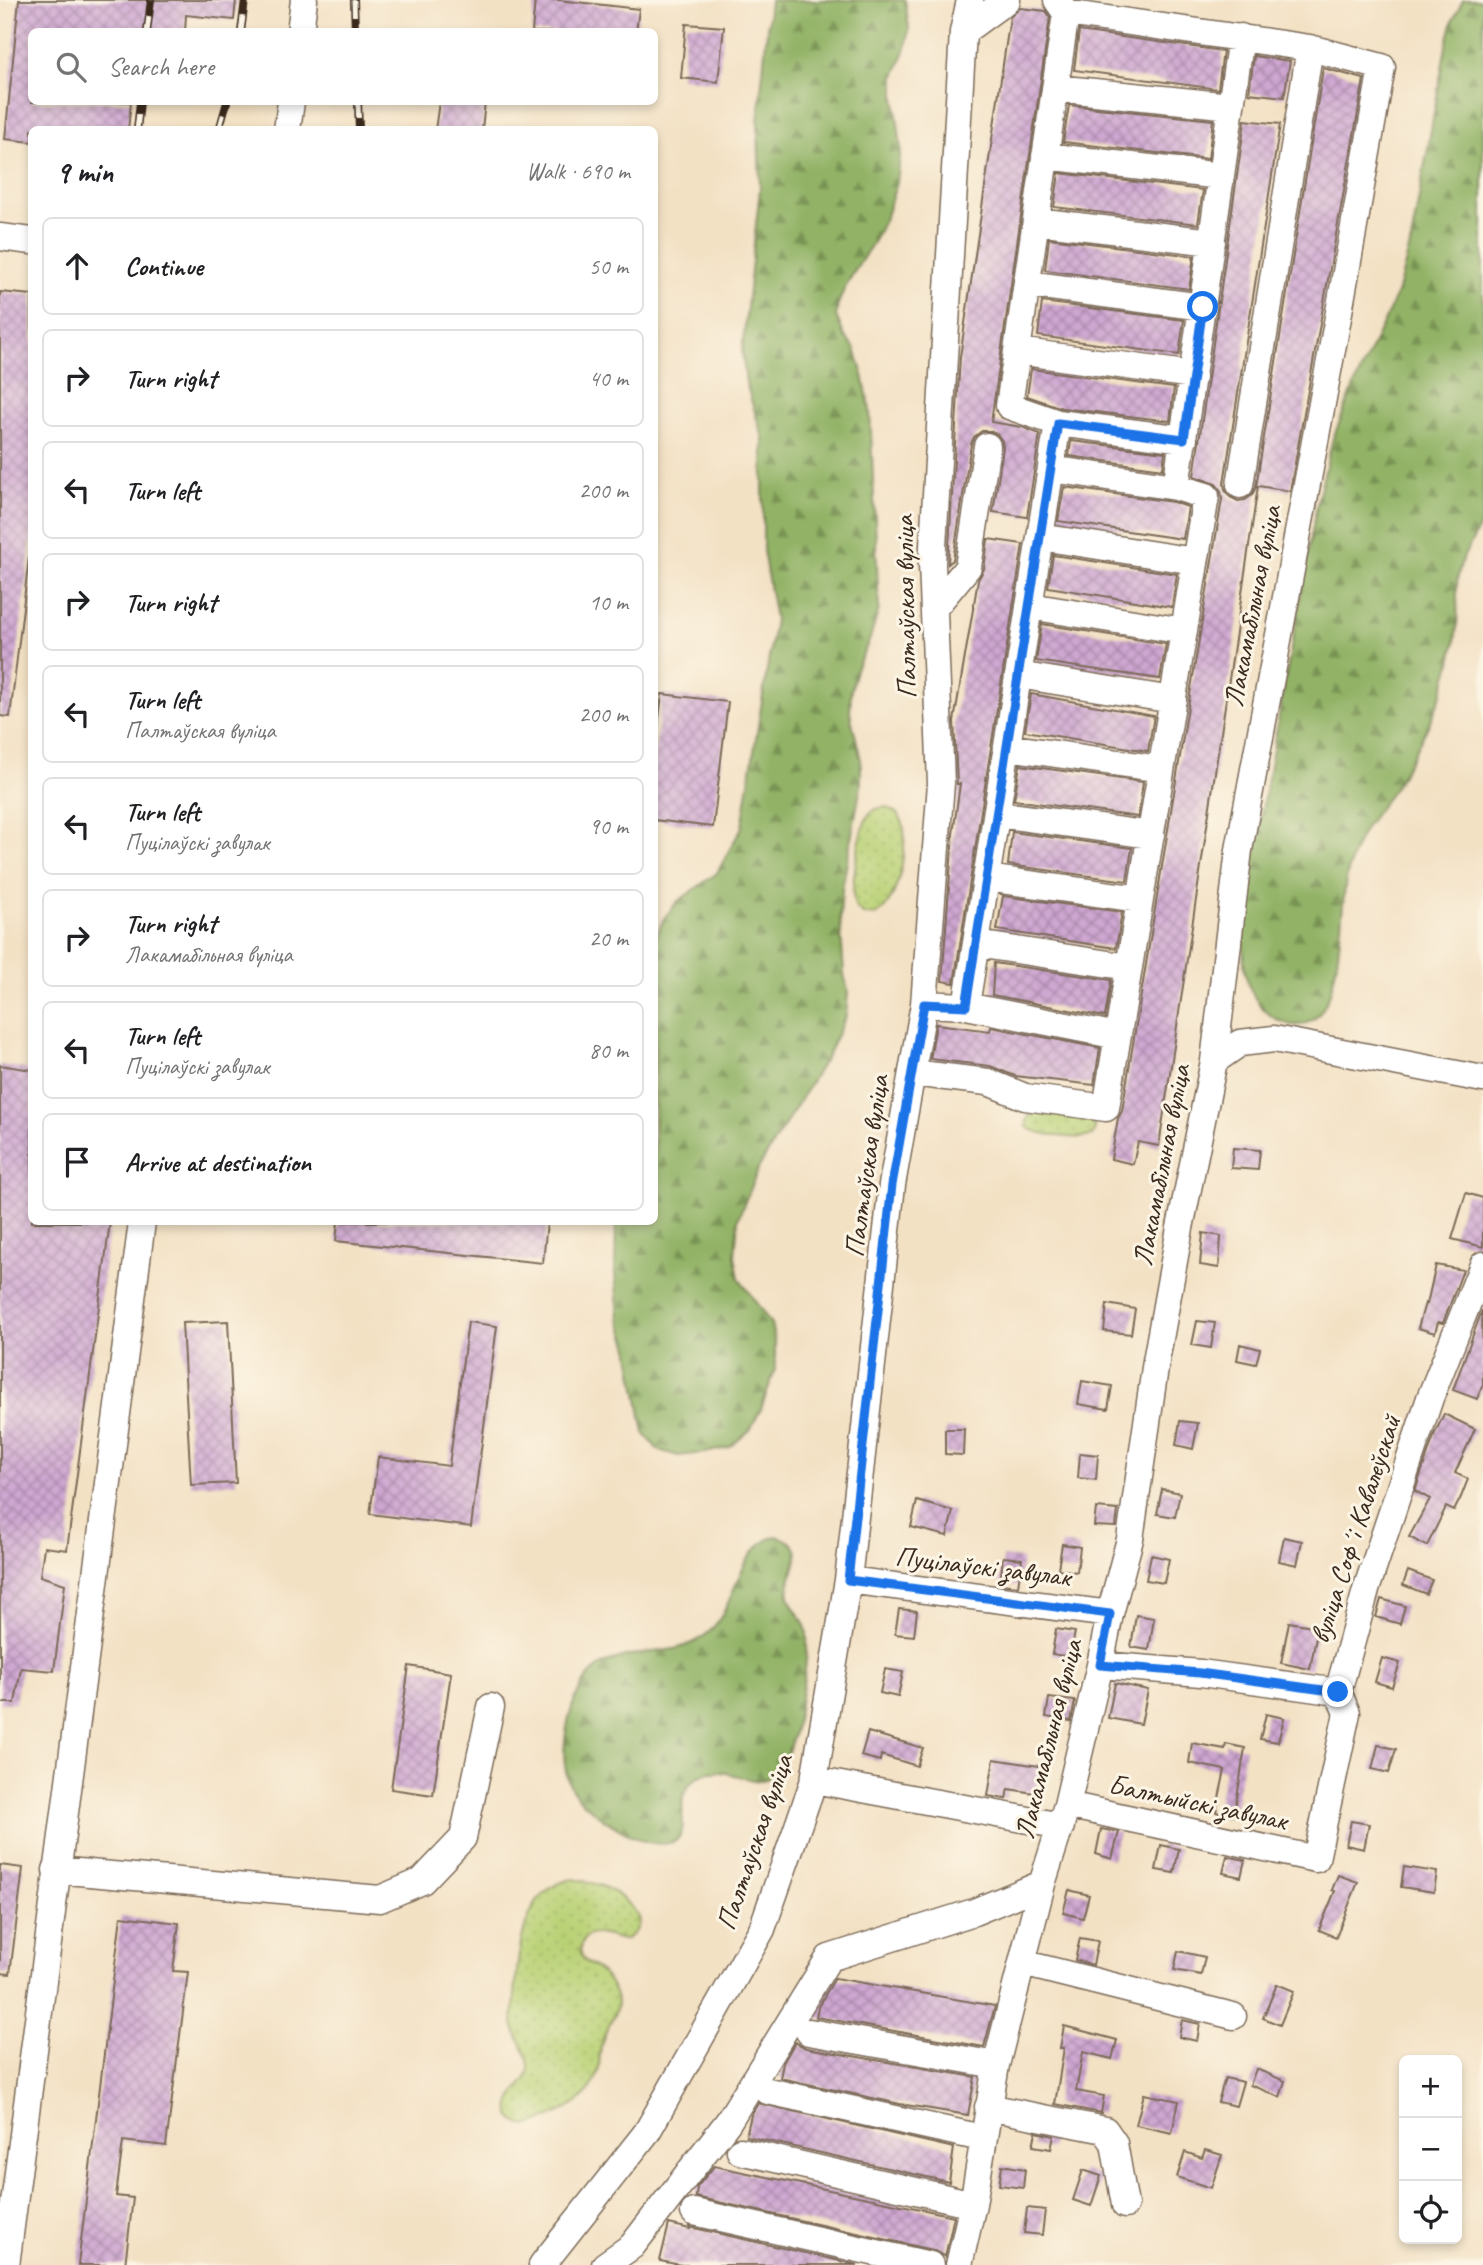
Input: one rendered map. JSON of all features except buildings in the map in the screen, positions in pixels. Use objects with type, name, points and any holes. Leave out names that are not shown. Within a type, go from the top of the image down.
[{"type":"street","points":[[300,28],[304,0]]},
{"type":"street","name":"Палтаўская вуліца","points":[[542,2265],[647,2132],[762,1929],[814,1780],[848,1580],[892,1185],[924,1004],[941,783],[932,564],[964,32],[970,0]]},
{"type":"street","points":[[964,32],[1007,0]]},
{"type":"street","points":[[1184,439],[1058,423],[1009,406],[1055,88],[1061,7],[1310,48],[1240,485]]},
{"type":"street","points":[[1177,487],[1241,37]]},
{"type":"street","name":"Лакамабільная вуліца","points":[[959,2265],[996,2065],[1042,1884],[1064,1816],[1130,1539],[1156,1361],[1214,1062],[1239,850],[1382,67],[1310,48]]},
{"type":"street","points":[[1055,88],[1231,106]]},
{"type":"street","points":[[288,126],[291,105]]},
{"type":"street","points":[[1045,156],[1221,176]]},
{"type":"street","points":[[1036,221],[1212,242]]},
{"type":"street","points":[[0,237],[28,240]]},
{"type":"street","points":[[1027,284],[1203,307]]},
{"type":"street","points":[[1017,351],[1193,375]]},
{"type":"street","points":[[966,1006],[1058,423]]},
{"type":"street","points":[[934,608],[968,567],[987,446]]},
{"type":"street","points":[[912,1073],[988,1082],[1025,1097],[1106,1108],[1206,496],[1177,487],[1051,469]]},
{"type":"street","points":[[1040,537],[1195,561]]},
{"type":"street","points":[[1029,606],[1184,631]]},
{"type":"street","points":[[1018,675],[1173,700]]},
{"type":"street","points":[[1007,747],[1161,769]]},
{"type":"street","points":[[996,814],[1151,835]]},
{"type":"street","points":[[986,878],[1140,899]]},
{"type":"street","points":[[976,944],[1129,967]]},
{"type":"street","points":[[924,1004],[966,1006],[1118,1036]]},
{"type":"street","points":[[1214,1062],[1240,1043],[1274,1039],[1483,1079]]},
{"type":"street","points":[[6,2265],[142,1225]]},
{"type":"street","name":"вуліца Софʼі Кавалеўскай","points":[[1316,1859],[1347,1713],[1338,1692],[1366,1590],[1430,1398],[1483,1265]]},
{"type":"street","name":"Пуцілаўскі завулак","points":[[848,1580],[1110,1614]]},
{"type":"street","points":[[1100,1665],[1200,1673],[1338,1692]]},
{"type":"street","points":[[56,1870],[380,1899],[422,1881],[463,1838],[491,1707]]},
{"type":"street","name":"Балтыйскі завулак","points":[[814,1780],[1064,1816],[1316,1859]]},
{"type":"street","points":[[605,2265],[632,2246],[728,2122],[829,1958],[974,1912],[1042,1884]]},
{"type":"street","points":[[1022,1963],[1233,2016]]},
{"type":"street","points":[[809,2032],[996,2065]]},
{"type":"street","points":[[768,2091],[982,2137]]},
{"type":"street","points":[[988,2107],[1105,2130],[1114,2143],[1125,2205]]},
{"type":"street","points":[[740,2151],[972,2204]]},
{"type":"street","points":[[694,2212],[930,2265]]},
{"type":"green space","points":[[770,0],[905,0],[909,28],[906,48],[895,76],[901,149],[897,182],[886,216],[846,285],[836,316],[844,335],[855,349],[870,410],[879,609],[870,639],[856,669],[851,690],[850,713],[861,760],[861,785],[842,889],[840,918],[844,974],[848,991],[846,1016],[827,1056],[759,1167],[738,1219],[735,1256],[739,1278],[771,1324],[775,1343],[775,1370],[761,1409],[750,1430],[730,1447],[678,1456],[658,1450],[644,1433],[629,1348],[619,1317],[615,1273],[616,1225],[658,1225],[658,932],[664,918],[677,902],[717,873],[742,827],[775,619],[763,551],[763,438],[746,383],[742,352],[760,189],[758,122]]},
{"type":"green space","points":[[1463,0],[1483,0],[1483,518],[1460,568],[1454,645],[1437,706],[1410,760],[1364,830],[1352,857],[1344,890],[1331,990],[1315,1018],[1307,1023],[1291,1025],[1276,1019],[1262,1008],[1250,988],[1246,974],[1243,941],[1250,877],[1318,498],[1333,438],[1397,294],[1411,242],[1446,46],[1453,20]]},
{"type":"green space","points":[[886,807],[895,812],[902,821],[903,860],[894,893],[886,906],[877,914],[866,915],[857,909],[854,898],[854,874],[859,847],[868,816],[878,808]]},
{"type":"green space","points":[[1035,1111],[1092,1118],[1095,1129],[1093,1135],[1070,1137],[1033,1130],[1027,1127],[1027,1122]]},
{"type":"green space","points":[[776,1536],[788,1541],[797,1553],[789,1596],[806,1629],[807,1639],[799,1707],[792,1739],[782,1763],[764,1780],[725,1773],[704,1774],[693,1781],[686,1791],[682,1832],[678,1839],[669,1843],[653,1843],[632,1836],[593,1811],[569,1783],[564,1755],[565,1739],[578,1693],[595,1670],[608,1662],[682,1647],[709,1632],[719,1620],[753,1553]]},
{"type":"green space","points":[[573,1879],[602,1886],[622,1898],[635,1912],[638,1926],[634,1933],[624,1940],[594,1934],[584,1939],[581,1945],[583,1959],[602,1973],[617,2001],[601,2044],[599,2067],[593,2085],[581,2099],[557,2114],[528,2125],[519,2124],[510,2116],[510,2109],[512,2100],[529,2071],[528,2060],[513,2023],[522,1937],[539,1899],[553,1886]]},
{"type":"railway","points":[[148,28],[151,0]]},
{"type":"railway","points":[[242,28],[245,0]]},
{"type":"railway","points":[[354,0],[355,28]]},
{"type":"railway","points":[[137,126],[140,105]]},
{"type":"railway","points":[[220,126],[226,105]]},
{"type":"railway","points":[[358,105],[359,126]]},
{"type":"route","points":[[1203,307],[1184,439],[1058,423],[966,1006],[924,1004],[892,1185],[848,1580],[1110,1614],[1100,1665],[1200,1673],[1338,1692]]}]
